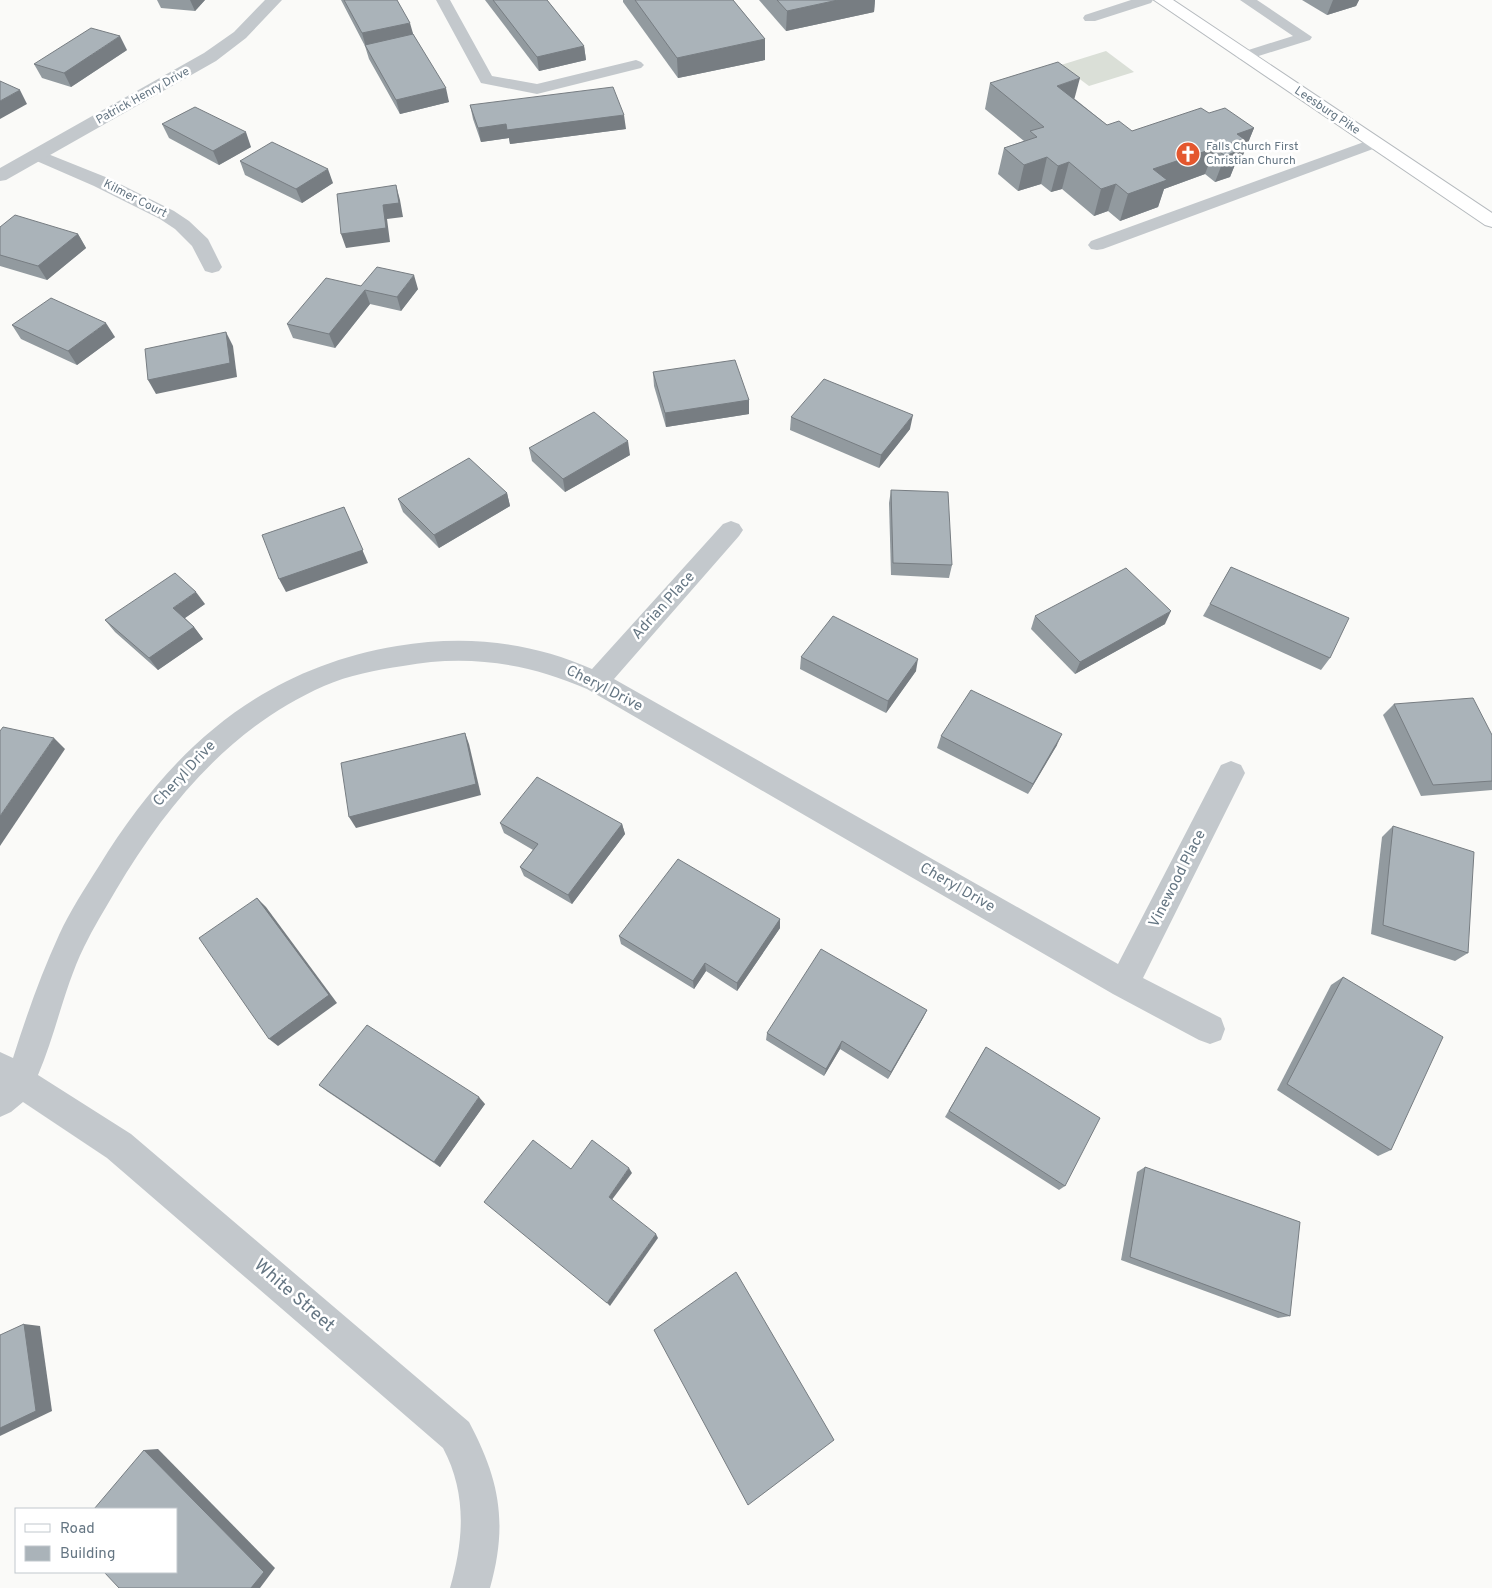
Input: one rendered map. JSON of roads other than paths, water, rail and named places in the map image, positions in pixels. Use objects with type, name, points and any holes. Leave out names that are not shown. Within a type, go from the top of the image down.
[{"type":"main road","name":"Leesburg Pike","points":[[1162,0],[1492,221]]},
{"type":"street","name":"Patrick Henry Drive","points":[[0,176],[210,57],[240,36],[274,0]]},
{"type":"street","name":"Kilmer Court","points":[[38,155],[101,182],[167,215],[182,225],[201,243],[212,267]]},
{"type":"street","name":"Adrian Place","points":[[596,682],[731,530]]},
{"type":"street","name":"Cheryl Drive","points":[[7,1084],[69,946],[120,854],[172,784],[206,748],[253,711],[287,691],[342,668],[388,656],[454,649],[500,651],[536,658],[578,673],[596,682],[1124,984],[1210,1029]]},
{"type":"street","name":"Vinewood Place","points":[[1124,984],[1231,773]]},
{"type":"street","name":"White Street","points":[[7,1084],[119,1146],[456,1435],[465,1452],[479,1497],[480,1550],[470,1588]]},
{"type":"lane","points":[[443,0],[486,80],[537,89],[636,65]]},
{"type":"lane","points":[[1090,18],[1146,0]]},
{"type":"lane","points":[[1244,56],[1305,37],[1246,0]]},
{"type":"lane","points":[[1097,245],[1375,143]]},
{"type":"place","name":"Falls Church First Christian Church","points":[[1188,154]]}]
